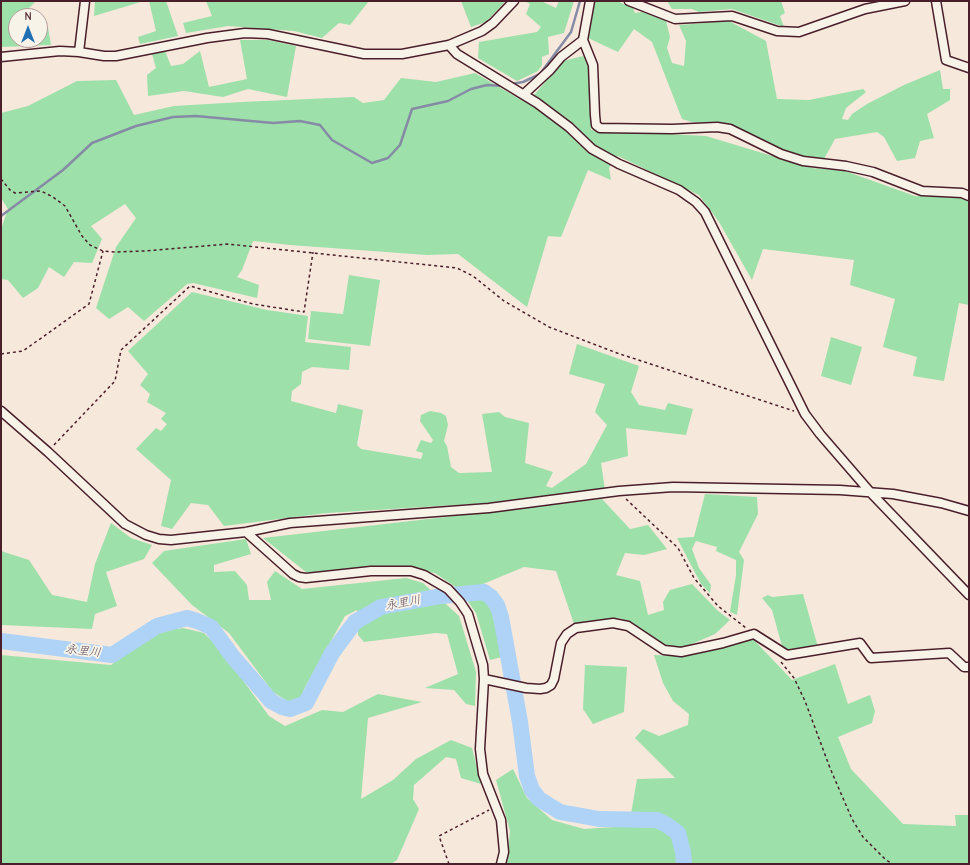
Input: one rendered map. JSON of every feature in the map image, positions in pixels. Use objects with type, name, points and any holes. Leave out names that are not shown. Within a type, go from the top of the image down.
[{"type":"street","points":[[79,52],[85,1]]},
{"type":"street","points":[[1,57],[60,51],[116,56],[207,38],[245,33],[268,34],[364,54],[402,54],[449,45],[482,31],[493,23],[514,1]]},
{"type":"street","points":[[590,1],[583,40],[593,65],[596,125],[600,128],[730,129],[781,154],[803,161],[846,166],[873,172],[922,191],[962,193],[969,196]]},
{"type":"street","points":[[629,1],[675,19],[732,16],[777,31],[799,32],[865,9],[905,1]]},
{"type":"street","points":[[936,1],[946,60],[969,68]]},
{"type":"street","points":[[524,94],[550,70],[561,57],[583,40]]},
{"type":"street","points":[[449,45],[457,54],[524,94],[569,127],[592,149],[619,164],[679,190],[696,202],[705,212],[805,414],[820,434],[871,493],[969,595]]},
{"type":"street","points":[[1,411],[48,452],[125,524],[146,535],[171,540],[246,532],[290,523],[489,508],[619,491],[673,487],[840,490],[893,494],[941,503],[969,511]]},
{"type":"street","points":[[246,532],[293,574],[299,577],[306,578],[371,571],[411,571],[424,575],[448,589],[460,602],[468,614],[483,665],[484,679],[480,749],[483,774],[501,820],[504,852],[502,864]]},
{"type":"street","points":[[484,679],[526,688],[540,689],[551,685],[554,679],[561,643],[567,634],[576,628],[613,623],[628,626],[664,650],[681,652],[723,643],[754,634],[787,655],[860,643],[871,658],[949,653],[964,667],[969,667]]},
{"type":"path","points":[[1,179],[10,190],[15,193],[41,191],[53,197],[65,206],[82,236],[90,245],[103,251],[144,251],[227,244],[457,268],[473,276],[504,301],[549,326],[617,353],[805,414]]},
{"type":"path","points":[[1,354],[23,351],[89,304],[103,251]]},
{"type":"path","points":[[48,452],[115,381],[121,350],[190,286],[253,304],[304,312],[313,252]]},
{"type":"path","points":[[619,491],[678,548],[694,578],[718,606],[754,634]]},
{"type":"path","points":[[779,659],[794,678],[805,701],[830,768],[852,819],[864,837],[886,860],[893,864]]},
{"type":"path","points":[[449,864],[439,836],[496,806]]},
{"type":"green space","points":[[1,1],[36,1],[29,8],[8,8],[8,47],[1,47]]},
{"type":"green space","points":[[95,1],[144,1],[94,16]]},
{"type":"green space","points":[[149,1],[166,1],[178,36],[140,44],[138,37],[156,31]]},
{"type":"green space","points":[[206,1],[369,1],[350,25],[339,23],[322,38],[294,31],[228,26],[186,33],[183,23],[212,16]]},
{"type":"green space","points":[[461,1],[503,1],[504,3],[486,22],[471,27]]},
{"type":"green space","points":[[525,1],[541,1],[556,8],[559,1],[574,1],[564,33],[548,37],[549,54],[542,57],[542,65],[538,71],[517,81],[478,58],[479,42],[537,32],[541,27],[526,14],[530,4]]},
{"type":"green space","points":[[595,1],[617,1],[633,8],[635,13],[642,12],[666,21],[670,37],[667,48],[672,63],[684,66],[686,41],[679,25],[729,21],[766,41],[777,99],[809,100],[863,89],[866,92],[846,108],[842,119],[848,120],[852,114],[867,104],[904,85],[940,70],[943,89],[950,89],[950,100],[927,114],[934,138],[920,141],[915,158],[897,161],[884,137],[877,132],[835,139],[824,159],[793,155],[729,125],[692,122],[682,119],[652,42],[634,29],[618,52],[588,38]]},
{"type":"green space","points":[[667,1],[781,1],[785,13],[780,16],[784,27],[732,9],[699,12],[692,9],[672,9]]},
{"type":"green space","points":[[48,27],[51,45],[48,45]]},
{"type":"green space","points":[[240,40],[268,40],[296,46],[287,97],[248,89],[223,97],[184,91],[148,96],[147,75],[156,68],[152,54],[165,51],[171,66],[183,64],[200,51],[209,87],[247,79]]},
{"type":"green space","points":[[583,56],[591,63],[591,130],[706,136],[812,168],[845,171],[915,196],[962,198],[969,200],[969,305],[959,303],[944,381],[913,376],[917,357],[883,347],[895,299],[850,285],[854,260],[763,249],[752,280],[719,222],[699,195],[618,156],[609,168],[611,180],[588,170],[561,237],[548,236],[527,307],[458,254],[427,255],[253,241],[242,270],[237,277],[259,285],[257,298],[193,283],[187,284],[144,321],[128,307],[109,319],[96,308],[116,247],[136,218],[125,204],[91,226],[102,239],[92,263],[74,262],[64,277],[49,267],[38,288],[23,298],[8,280],[1,279],[1,229],[8,209],[1,198],[1,113],[28,106],[77,81],[116,80],[134,115],[174,106],[242,102],[354,97],[363,103],[384,100],[401,78],[436,82],[475,73],[523,101],[535,94],[563,61]]},
{"type":"green space","points":[[349,275],[380,280],[370,346],[308,339],[311,311],[343,314]]},
{"type":"green space","points":[[192,292],[267,310],[308,316],[305,342],[351,347],[349,370],[312,367],[302,372],[301,384],[292,391],[291,401],[336,413],[338,404],[363,410],[357,445],[361,449],[421,459],[423,453],[416,451],[421,440],[431,443],[433,440],[420,421],[421,415],[430,411],[441,413],[446,416],[448,425],[444,441],[447,446],[451,467],[459,473],[492,472],[482,414],[499,412],[505,417],[529,423],[525,463],[553,472],[546,486],[552,488],[586,464],[607,425],[595,412],[605,384],[569,374],[577,344],[639,366],[631,392],[639,405],[665,410],[668,403],[693,409],[686,435],[626,428],[628,456],[601,463],[605,490],[505,502],[327,513],[224,526],[208,505],[191,503],[172,529],[161,526],[171,480],[136,449],[156,428],[161,431],[167,424],[161,419],[166,413],[147,402],[150,394],[140,385],[148,374],[128,351]]},
{"type":"green space","points":[[831,337],[862,347],[851,385],[821,376]]},
{"type":"green space","points":[[705,494],[757,497],[758,514],[739,552],[744,560],[737,615],[730,612],[736,575],[736,560],[716,551],[717,547],[696,541],[692,549],[699,568],[711,585],[710,593],[701,584],[677,538],[694,537]]},
{"type":"green space","points":[[602,499],[630,529],[648,525],[667,549],[644,555],[625,553],[616,575],[640,581],[648,615],[664,610],[663,602],[670,590],[692,584],[718,611],[730,620],[715,634],[685,647],[666,647],[620,618],[574,624],[556,571],[524,567],[483,584],[484,597],[490,604],[502,657],[490,660],[476,613],[460,590],[435,573],[404,567],[321,573],[306,572],[263,538]]},
{"type":"green space","points":[[111,523],[131,538],[152,545],[144,559],[106,572],[117,606],[95,614],[92,629],[1,625],[1,551],[29,560],[52,595],[87,602],[95,564]]},
{"type":"green space","points":[[246,539],[251,554],[214,565],[214,572],[235,571],[247,585],[249,600],[271,600],[267,582],[275,571],[302,589],[406,578],[423,583],[459,616],[476,672],[475,706],[466,704],[454,690],[425,688],[458,674],[447,634],[436,633],[364,642],[358,635],[357,610],[345,616],[304,689],[300,700],[289,702],[273,692],[229,633],[192,605],[152,563],[164,551]]},
{"type":"green space","points":[[803,594],[818,647],[789,651],[782,646],[772,610],[762,598],[768,595],[772,597]]},
{"type":"green space","points":[[183,628],[204,633],[219,648],[269,716],[285,726],[322,710],[343,712],[378,694],[422,702],[368,718],[361,799],[393,780],[416,759],[451,740],[472,748],[481,784],[461,778],[456,759],[446,757],[414,785],[413,799],[419,809],[397,860],[391,864],[1,864],[1,655],[111,665],[140,641],[163,631]]},
{"type":"green space","points":[[753,639],[792,680],[835,664],[848,704],[870,695],[875,711],[872,723],[838,737],[851,769],[903,824],[956,826],[955,815],[969,815],[969,864],[507,864],[510,831],[496,780],[513,769],[527,798],[552,820],[584,829],[629,826],[637,779],[675,778],[635,738],[643,729],[659,736],[688,725],[689,714],[673,701],[663,683],[654,655],[676,656]]},
{"type":"green space","points":[[585,665],[627,667],[624,712],[593,724],[583,709]]},
{"type":"waterway","points":[[511,84],[523,82],[540,74],[571,32],[580,1]]},
{"type":"waterway","points":[[1,216],[63,170],[92,143],[136,126],[173,117],[196,116],[273,123],[300,121],[320,125],[332,140],[372,163],[388,158],[400,145],[412,109],[448,101],[471,89],[487,85],[504,86]]},
{"type":"waterway","name":"永里川","points":[[1,641],[112,655],[157,626],[187,618],[211,627],[233,657],[271,701],[282,707],[290,709],[306,703],[332,653],[355,622],[381,607],[441,596],[484,592],[491,597],[497,605],[501,617],[520,722],[527,776],[532,790],[539,799],[560,812],[599,819],[657,820],[678,833],[683,852],[684,864]]}]
